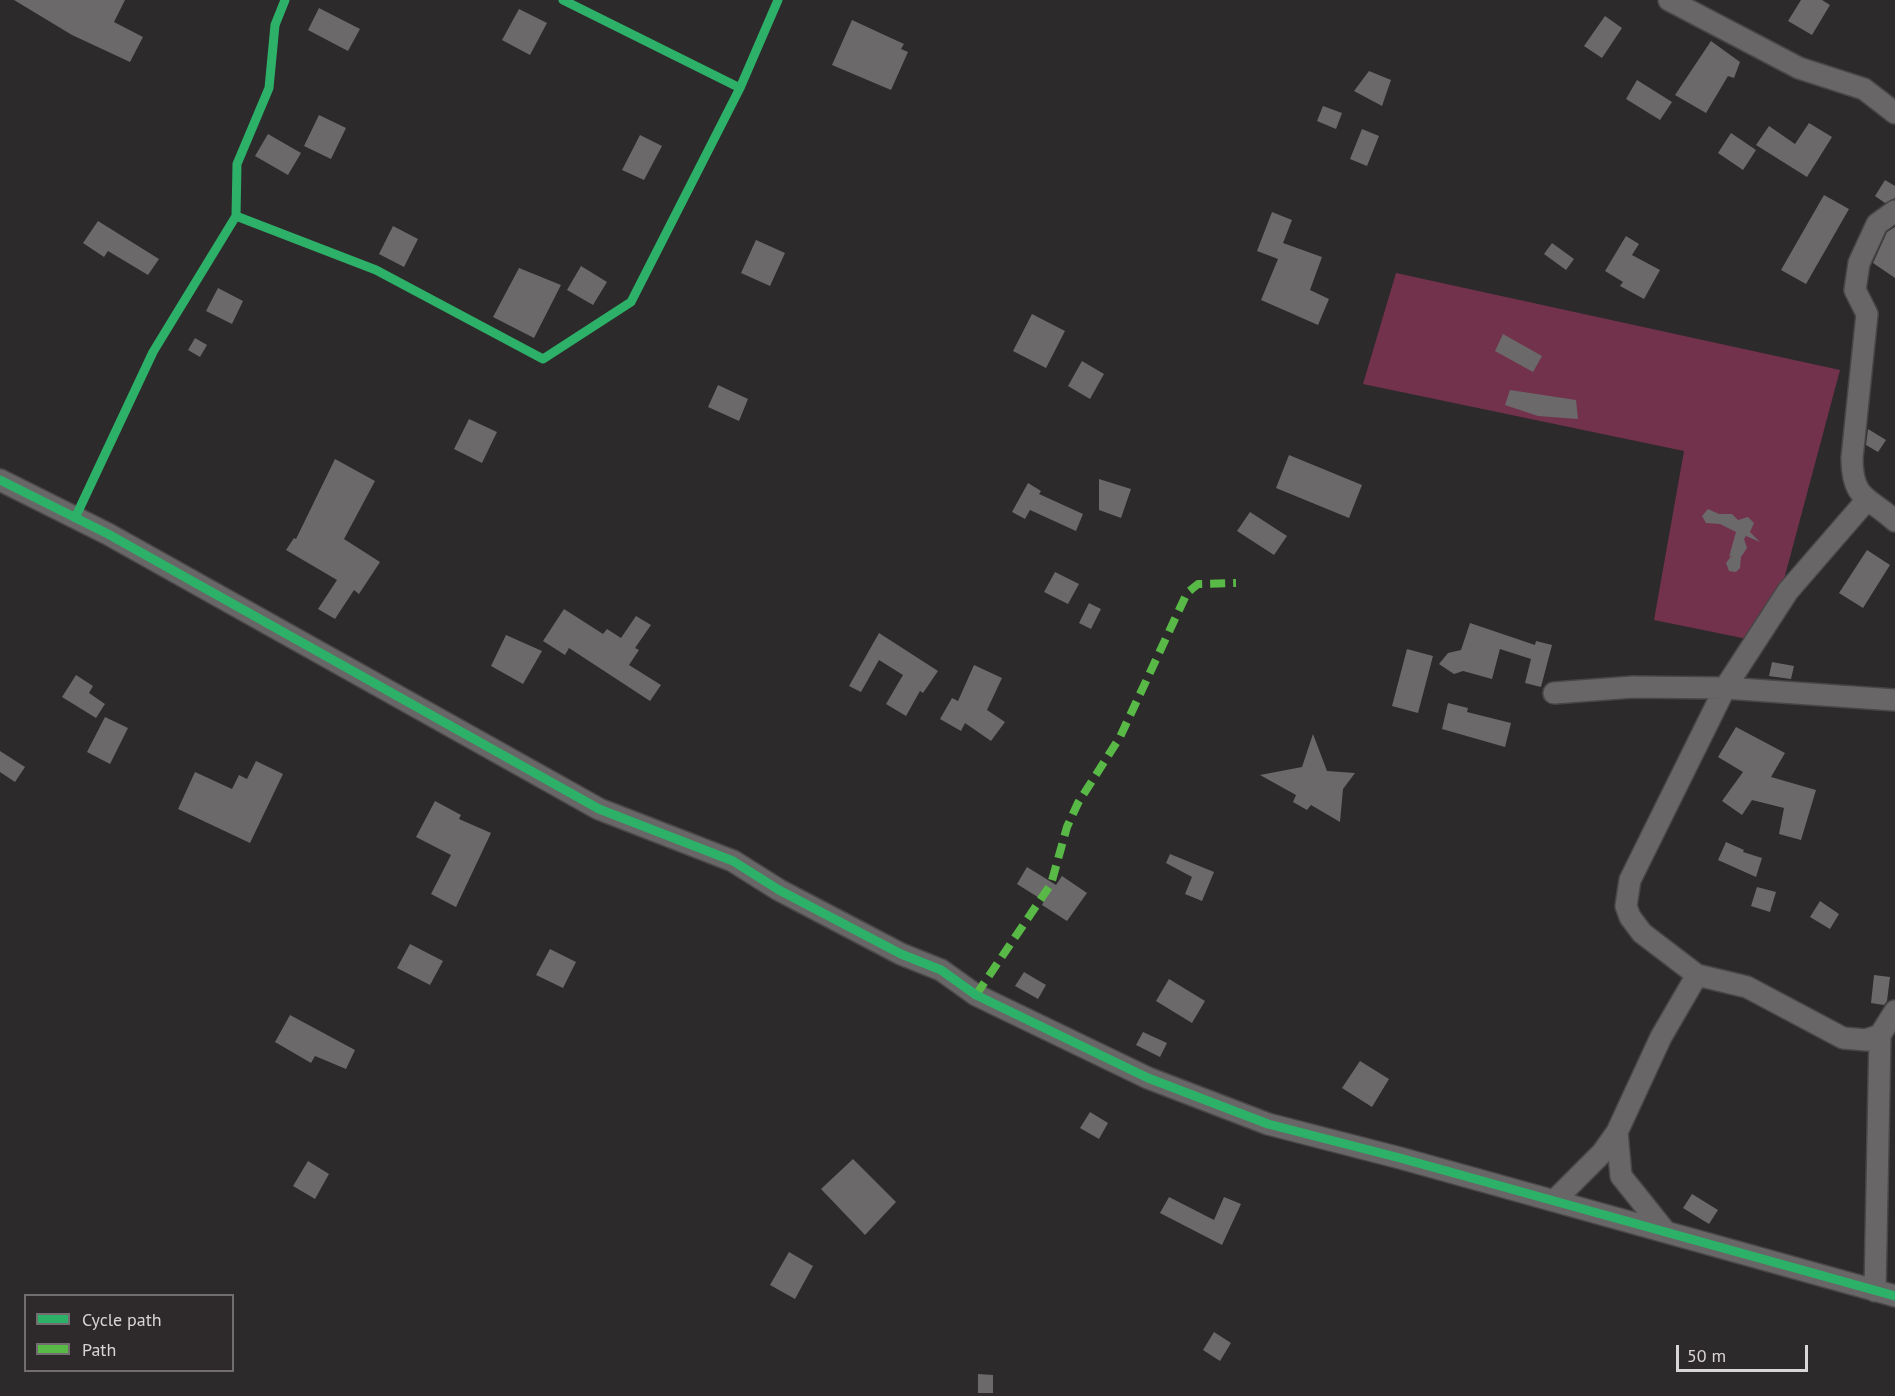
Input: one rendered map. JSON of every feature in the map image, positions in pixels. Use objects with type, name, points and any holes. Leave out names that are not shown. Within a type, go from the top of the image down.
[{"type":"street","points":[[1669,0],[1799,68],[1864,89],[1895,113]]},
{"type":"street","points":[[1895,211],[1877,224],[1858,263],[1855,290],[1867,314],[1852,473],[1857,488],[1866,501],[1895,521]]},
{"type":"street","points":[[0,480],[108,534],[599,809],[733,861],[789,895],[901,954],[940,970],[976,995],[1148,1078],[1268,1124],[1885,1293],[1880,1035],[1895,1011]]},
{"type":"street","points":[[1866,501],[1788,591],[1725,688],[1630,880],[1626,892],[1626,906],[1642,933],[1697,975],[1747,987],[1844,1038],[1866,1040],[1880,1035]]},
{"type":"street","points":[[1554,693],[1633,687],[1725,688],[1895,700]]},
{"type":"street","points":[[1554,1201],[1602,1154],[1617,1132],[1661,1037],[1697,975]]},
{"type":"street","points":[[1617,1132],[1622,1176],[1665,1231]]},
{"type":"shaded area","points":[[1396,273],[1840,370],[1767,643],[1654,620],[1684,451],[1363,384]]},
{"type":"building","points":[[14,0],[125,0],[114,22],[143,37],[130,62],[72,35]]},
{"type":"building","points":[[1801,0],[1822,0],[1830,5],[1812,35],[1788,21]]},
{"type":"building","points":[[319,8],[360,29],[348,51],[308,30]]},
{"type":"building","points":[[519,9],[547,23],[530,55],[502,40]]},
{"type":"building","points":[[1605,16],[1622,28],[1602,58],[1584,46]]},
{"type":"building","points":[[852,20],[904,44],[901,49],[908,52],[891,90],[832,65]]},
{"type":"building","points":[[1711,41],[1740,62],[1734,78],[1728,76],[1706,113],[1675,95]]},
{"type":"building","points":[[1369,71],[1391,80],[1382,106],[1354,91]]},
{"type":"building","points":[[1637,80],[1672,102],[1660,120],[1626,99]]},
{"type":"building","points":[[1323,106],[1342,113],[1336,129],[1317,121]]},
{"type":"building","points":[[319,115],[346,128],[331,159],[304,146]]},
{"type":"building","points":[[1809,123],[1832,137],[1807,177],[1756,145],[1769,126],[1795,144]]},
{"type":"building","points":[[1362,129],[1379,136],[1367,166],[1350,159]]},
{"type":"building","points":[[1731,133],[1756,150],[1743,170],[1718,153]]},
{"type":"building","points":[[268,134],[301,153],[288,175],[255,156]]},
{"type":"building","points":[[640,135],[662,146],[644,180],[622,170]]},
{"type":"building","points":[[1885,180],[1895,186],[1895,198],[1885,203],[1875,196]]},
{"type":"building","points":[[1824,195],[1849,209],[1806,284],[1781,270]]},
{"type":"building","points":[[1272,212],[1292,220],[1283,243],[1322,257],[1310,290],[1329,299],[1318,325],[1261,300],[1278,259],[1257,251]]},
{"type":"building","points":[[98,221],[159,259],[148,275],[108,251],[104,257],[83,243]]},
{"type":"building","points":[[393,226],[418,239],[404,267],[379,254]]},
{"type":"building","points":[[1895,227],[1895,278],[1873,263],[1887,232]]},
{"type":"building","points":[[1626,236],[1639,244],[1632,255],[1660,270],[1644,299],[1620,286],[1623,282],[1605,271]]},
{"type":"building","points":[[756,240],[785,253],[770,286],[741,273]]},
{"type":"building","points":[[1552,243],[1574,259],[1566,270],[1544,254]]},
{"type":"building","points":[[581,266],[607,282],[593,305],[567,290]]},
{"type":"building","points":[[519,268],[561,285],[534,338],[493,317]]},
{"type":"building","points":[[218,288],[243,301],[232,324],[206,311]]},
{"type":"building","points":[[1032,314],[1065,331],[1046,368],[1013,351]]},
{"type":"building","points":[[1503,334],[1542,356],[1533,372],[1495,351]]},
{"type":"building","points":[[195,338],[207,345],[200,357],[188,350]]},
{"type":"building","points":[[1082,361],[1104,374],[1090,399],[1068,386]]},
{"type":"building","points":[[718,385],[748,399],[739,421],[708,407]]},
{"type":"building","points":[[1510,390],[1576,400],[1578,419],[1538,416],[1505,405]]},
{"type":"building","points":[[469,419],[497,432],[482,463],[454,449]]},
{"type":"building","points":[[1868,429],[1886,440],[1878,452],[1866,445]]},
{"type":"building","points":[[1289,455],[1362,485],[1349,518],[1276,488]]},
{"type":"building","points":[[335,459],[375,481],[344,539],[380,562],[359,594],[354,590],[335,619],[318,609],[337,580],[286,550],[294,538],[296,539]]},
{"type":"building","points":[[1099,479],[1131,489],[1121,518],[1099,510]]},
{"type":"building","points":[[1028,483],[1041,491],[1039,494],[1083,514],[1076,531],[1030,510],[1025,519],[1012,512]]},
{"type":"building","points":[[1708,509],[1719,514],[1732,514],[1738,520],[1748,517],[1754,523],[1750,532],[1760,542],[1746,536],[1744,539],[1747,548],[1741,557],[1740,568],[1736,572],[1729,571],[1726,563],[1732,555],[1729,557],[1736,532],[1720,524],[1706,523],[1702,516]]},
{"type":"building","points":[[1250,512],[1287,536],[1274,555],[1237,531]]},
{"type":"building","points":[[1867,550],[1890,565],[1863,608],[1839,593]]},
{"type":"building","points":[[1055,572],[1079,584],[1068,604],[1044,592]]},
{"type":"building","points":[[1089,603],[1101,609],[1091,629],[1079,623]]},
{"type":"building","points":[[564,609],[603,634],[607,629],[621,638],[636,616],[651,625],[635,648],[639,650],[629,665],[661,685],[650,701],[569,648],[565,655],[543,641]]},
{"type":"building","points":[[1470,623],[1535,645],[1536,641],[1552,645],[1541,687],[1525,683],[1531,659],[1500,649],[1492,679],[1463,671],[1454,674],[1439,664],[1448,653],[1461,650]]},
{"type":"building","points":[[879,633],[938,671],[923,693],[920,691],[906,716],[886,704],[903,675],[879,660],[861,692],[849,686]]},
{"type":"building","points":[[506,635],[542,651],[523,684],[491,666]]},
{"type":"building","points":[[1407,649],[1433,656],[1418,713],[1392,706]]},
{"type":"building","points":[[1772,662],[1794,666],[1791,679],[1769,676]]},
{"type":"building","points":[[974,665],[1002,678],[987,710],[1005,722],[991,741],[965,723],[961,731],[940,719],[952,698],[958,701]]},
{"type":"building","points":[[76,675],[93,686],[89,693],[105,704],[96,718],[62,697]]},
{"type":"building","points":[[1448,703],[1468,708],[1467,712],[1511,723],[1505,747],[1442,729]]},
{"type":"building","points":[[105,717],[128,728],[110,764],[87,752]]},
{"type":"building","points":[[1736,727],[1785,753],[1771,777],[1816,790],[1801,840],[1779,834],[1784,808],[1752,800],[1742,815],[1722,801],[1743,772],[1718,757]]},
{"type":"building","points":[[1313,734],[1327,771],[1355,773],[1343,789],[1340,822],[1311,805],[1307,810],[1293,802],[1296,795],[1260,775],[1302,767]]},
{"type":"building","points":[[0,751],[25,767],[15,782],[0,772]]},
{"type":"building","points":[[256,761],[283,774],[250,843],[178,809],[195,772],[232,789],[239,775],[247,779]]},
{"type":"building","points":[[435,801],[461,815],[459,819],[491,833],[456,907],[431,894],[451,855],[416,837]]},
{"type":"building","points":[[1726,842],[1744,850],[1743,852],[1762,858],[1756,877],[1718,860]]},
{"type":"building","points":[[1170,854],[1214,872],[1202,901],[1185,894],[1192,877],[1166,863]]},
{"type":"building","points":[[1027,867],[1056,885],[1062,876],[1087,893],[1067,921],[1042,905],[1044,901],[1017,884]]},
{"type":"building","points":[[1757,887],[1776,892],[1770,912],[1751,906]]},
{"type":"building","points":[[1820,901],[1839,914],[1830,929],[1810,917]]},
{"type":"building","points":[[410,944],[443,961],[430,985],[397,968]]},
{"type":"building","points":[[550,949],[576,962],[563,988],[536,975]]},
{"type":"building","points":[[1024,972],[1046,985],[1038,999],[1015,986]]},
{"type":"building","points":[[1874,975],[1890,977],[1887,1001],[1884,1005],[1871,1003]]},
{"type":"building","points":[[1169,979],[1205,1001],[1192,1023],[1156,1001]]},
{"type":"building","points":[[290,1015],[355,1050],[346,1069],[315,1056],[311,1063],[275,1042]]},
{"type":"building","points":[[1143,1032],[1167,1043],[1160,1057],[1136,1045]]},
{"type":"building","points":[[1360,1061],[1389,1079],[1372,1107],[1342,1088]]},
{"type":"building","points":[[1090,1112],[1108,1123],[1099,1139],[1080,1128]]},
{"type":"building","points":[[853,1159],[896,1202],[865,1235],[821,1189]]},
{"type":"building","points":[[308,1161],[329,1174],[315,1199],[293,1186]]},
{"type":"building","points":[[1692,1194],[1718,1210],[1709,1224],[1683,1208]]},
{"type":"building","points":[[1169,1197],[1214,1220],[1224,1197],[1241,1204],[1222,1245],[1160,1213]]},
{"type":"building","points":[[789,1252],[813,1266],[795,1299],[770,1285]]},
{"type":"building","points":[[1214,1332],[1231,1343],[1220,1361],[1203,1350]]},
{"type":"building","points":[[978,1374],[993,1375],[993,1393],[978,1393]]},
{"type":"marked path","points":[[976,995],[1051,884],[1067,827],[1078,803],[1120,737],[1187,593],[1198,584],[1236,583]]},
{"type":"cycle path","points":[[236,216],[237,164],[269,88],[275,25],[285,0]]},
{"type":"cycle path","points":[[563,0],[740,88]]},
{"type":"cycle path","points":[[75,518],[153,352],[236,216],[376,270],[543,359],[631,302],[740,88],[778,0]]},
{"type":"cycle path","points":[[0,480],[108,534],[599,809],[733,861],[779,890],[901,954],[941,970],[976,995],[1148,1078],[1268,1124],[1400,1158],[1895,1296]]}]
